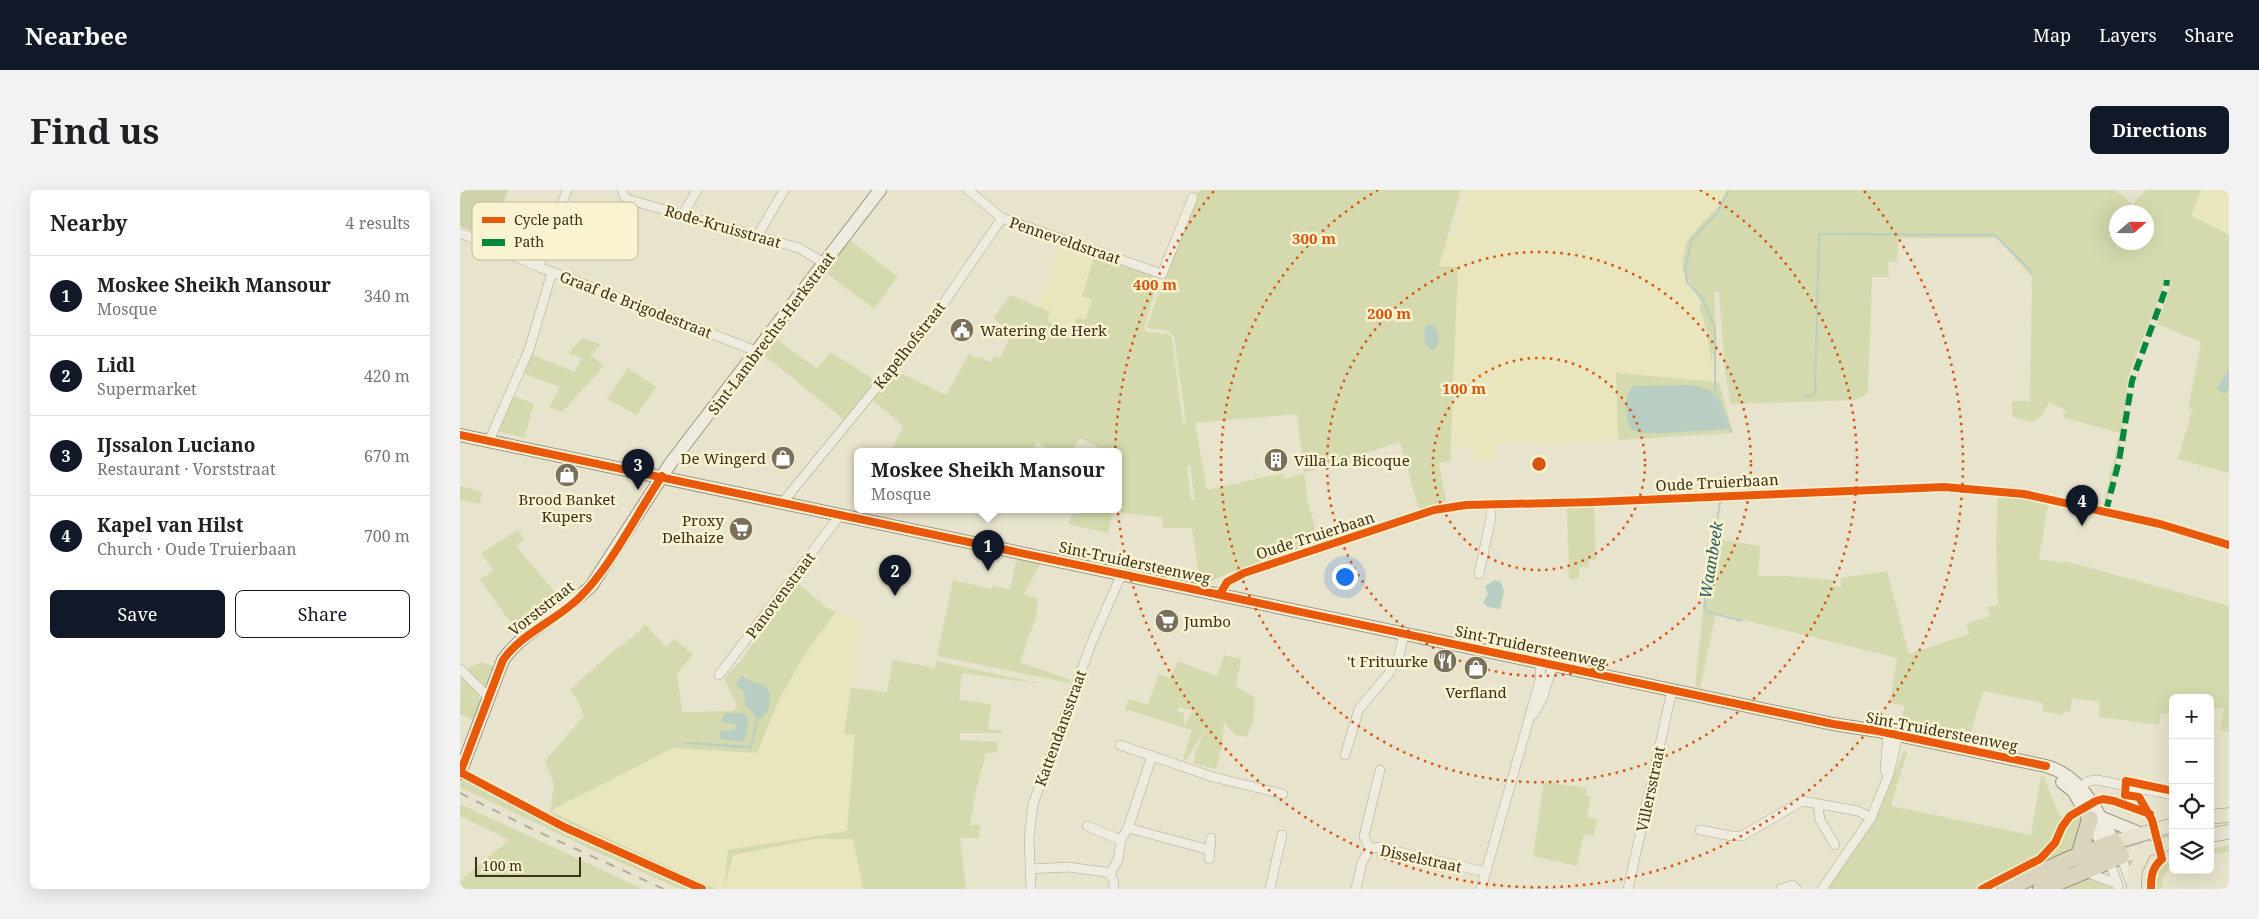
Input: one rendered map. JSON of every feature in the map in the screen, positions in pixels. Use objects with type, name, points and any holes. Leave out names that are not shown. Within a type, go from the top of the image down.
[{"type":"highway","points":[[2041,889],[2080,864],[2095,818]]},
{"type":"highway","points":[[2006,889],[2112,851]]},
{"type":"main road","name":"Sint-Lambrechts-Herkstraat","points":[[662,476],[880,190]]},
{"type":"main road","name":"Sint-Truidersteenweg","points":[[460,435],[1122,573],[1892,737],[2046,766],[2061,772],[2077,789],[2112,851]]},
{"type":"main road","name":"Vorststraat","points":[[460,773],[503,660],[524,637],[572,604],[592,585],[662,476]]},
{"type":"main road","points":[[2214,817],[2229,814]]},
{"type":"main road","points":[[2095,818],[2142,834]]},
{"type":"main road","points":[[2112,851],[2142,834],[2169,826]]},
{"type":"main road","points":[[2214,834],[2229,832]]},
{"type":"main road","points":[[2112,851],[2146,848],[2169,843]]},
{"type":"main road","points":[[2133,889],[2135,871],[2146,848]]},
{"type":"street","points":[[563,202],[567,190]]},
{"type":"street","name":"Rode-Kruisstraat","points":[[622,190],[625,197],[638,202]]},
{"type":"street","points":[[684,214],[697,190]]},
{"type":"street","points":[[758,235],[784,190]]},
{"type":"street","points":[[968,190],[1002,218]]},
{"type":"street","name":"Penneveldstraat","points":[[1002,218],[1162,274],[1193,197]]},
{"type":"street","name":"Rode-Kruisstraat","points":[[638,202],[799,248],[824,264]]},
{"type":"street","name":"Kapelhofstraat","points":[[782,502],[934,316],[1002,218]]},
{"type":"street","name":"Graaf de Brigodestraat","points":[[460,233],[472,238]]},
{"type":"street","name":"Graaf de Brigodestraat","points":[[523,260],[756,351]]},
{"type":"street","points":[[539,267],[542,260]]},
{"type":"street","points":[[489,441],[529,350],[552,272]]},
{"type":"street","name":"Oude Truierbaan","points":[[1220,594],[1227,582],[1233,577],[1316,548],[1445,507],[1490,504],[1594,502],[1944,488],[1970,489],[2024,494],[2106,511],[2160,524],[2229,545]]},
{"type":"street","points":[[1479,574],[1491,517],[1490,504]]},
{"type":"street","name":"Panovenstraat","points":[[719,675],[841,514]]},
{"type":"street","name":"Kattendansstraat","points":[[1031,889],[1029,837],[1033,804],[1091,644],[1122,573]]},
{"type":"street","points":[[1345,755],[1359,709],[1387,676],[1399,656],[1404,633]]},
{"type":"street","points":[[1481,889],[1540,680],[1547,663]]},
{"type":"street","points":[[460,669],[489,698]]},
{"type":"street","name":"Villersstraat","points":[[1628,889],[1672,690]]},
{"type":"street","points":[[1822,889],[1871,818],[1884,786],[1892,737]]},
{"type":"street","points":[[1120,745],[1213,777],[1283,794]]},
{"type":"street","points":[[1110,874],[1118,860],[1121,840],[1128,828],[1152,756]]},
{"type":"street","points":[[1370,849],[1364,836],[1380,770]]},
{"type":"street","points":[[2077,789],[2089,781],[2097,780],[2169,794]]},
{"type":"street","points":[[1700,830],[1742,836],[1802,801],[1858,811],[1871,818]]},
{"type":"street","points":[[1818,805],[1820,820],[1835,845]]},
{"type":"street","points":[[1087,826],[1121,840]]},
{"type":"street","points":[[1128,828],[1210,854],[1211,838]]},
{"type":"street","points":[[1270,889],[1282,836]]},
{"type":"street","name":"Disselstraat","points":[[1356,889],[1362,862],[1370,849],[1378,847],[1486,872]]},
{"type":"street","points":[[2112,851],[2118,887]]},
{"type":"street","points":[[2112,851],[2133,889]]},
{"type":"street","points":[[2080,864],[2118,887]]},
{"type":"street","points":[[1030,869],[1068,868],[1110,874]]},
{"type":"street","points":[[1110,874],[1114,882],[1114,889]]},
{"type":"street","points":[[1781,889],[1793,885],[1796,889]]},
{"type":"shaded area","points":[[1467,190],[1727,190],[1718,207],[1697,228],[1685,278],[1702,304],[1699,305],[1707,332],[1711,360],[1717,351],[1719,382],[1616,373],[1618,440],[1567,444],[1497,443],[1496,461],[1473,460],[1473,449],[1451,446],[1452,425],[1439,266],[1448,235],[1455,235]]},
{"type":"shaded area","points":[[2201,190],[2229,190],[2229,235],[2191,216]]},
{"type":"shaded area","points":[[1059,243],[1095,254],[1083,296],[1092,300],[1085,321],[1071,333],[1046,321],[1038,307]]},
{"type":"shaded area","points":[[1428,325],[1434,325],[1439,335],[1438,345],[1433,351],[1428,347],[1425,339],[1424,329]]},
{"type":"shaded area","points":[[2229,369],[2229,388],[2226,394],[2216,389]]},
{"type":"shaded area","points":[[1692,385],[1710,390],[1721,405],[1728,429],[1642,433],[1630,429],[1627,401],[1633,386]]},
{"type":"shaded area","points":[[1495,580],[1501,582],[1504,591],[1500,609],[1488,607],[1483,603],[1488,594],[1485,586]]},
{"type":"shaded area","points":[[836,612],[861,622],[844,733],[855,735],[847,831],[728,850],[725,888],[733,855],[814,839],[853,839],[863,889],[716,889],[550,811],[673,748],[757,753],[780,697],[805,654]]},
{"type":"shaded area","points":[[741,676],[754,683],[763,684],[770,692],[769,708],[763,717],[759,719],[751,749],[678,743],[692,742],[750,746],[757,718],[745,705],[744,692],[736,685]]},
{"type":"shaded area","points":[[725,713],[744,713],[749,720],[743,742],[721,739],[719,736],[721,731],[734,730],[736,727],[735,724],[721,722]]},
{"type":"green space","points":[[460,190],[508,190],[503,202],[472,202],[472,231],[460,226]]},
{"type":"green space","points":[[1199,190],[1461,190],[1439,266],[1458,267],[1450,461],[1439,463],[1446,502],[1419,509],[1400,442],[1304,473],[1307,498],[1319,543],[1234,571],[1211,581],[1200,581],[1192,528],[1163,528],[1162,517],[1122,513],[1122,448],[1100,448],[1080,438],[1074,448],[1047,448],[1037,442],[1034,448],[893,448],[903,426],[871,398],[895,370],[946,395],[969,354],[979,359],[980,356],[991,362],[995,356],[1000,358],[1012,333],[993,318],[1011,295],[1050,312],[1047,321],[1071,333],[1077,317],[1085,320],[1092,300],[1082,296],[1095,254],[1159,278],[1144,328],[1147,332],[1169,334],[1172,339],[1183,423],[1186,423],[1174,336],[1168,331],[1148,328],[1147,326]],"holes":[[[1297,414],[1304,473],[1285,479],[1283,473],[1207,490],[1195,423]],[[1187,466],[1190,466],[1195,500],[1191,500]]]},
{"type":"green space","points":[[1727,190],[2115,190],[2133,205],[2146,190],[2201,190],[2191,216],[2229,235],[2229,473],[2178,459],[2193,407],[2188,410],[2201,342],[2157,324],[2172,282],[2166,279],[2128,377],[2123,432],[2106,506],[2103,505],[2120,433],[2065,418],[2063,414],[2067,411],[2049,402],[2035,421],[2026,421],[2012,416],[2012,401],[2030,401],[2032,277],[1997,238],[1898,238],[1897,262],[1888,262],[1889,277],[1872,277],[1868,393],[1856,400],[1731,404],[1725,371],[1719,291],[1714,292],[1717,351],[1713,354],[1711,362],[1707,332],[1699,305],[1702,304],[1682,269],[1686,243],[1697,228],[1718,207]]},
{"type":"green space","points":[[848,239],[898,277],[874,309],[824,271]]},
{"type":"green space","points":[[582,338],[601,344],[591,355],[604,366],[562,412],[549,407],[560,387],[525,374],[531,354],[574,372],[582,358],[569,353]]},
{"type":"green space","points":[[775,338],[817,369],[831,352],[876,381],[844,420],[763,354]]},
{"type":"green space","points":[[628,368],[656,387],[637,415],[607,399]]},
{"type":"green space","points":[[1616,373],[1719,382],[1733,433],[1618,440]]},
{"type":"green space","points":[[512,395],[534,404],[524,438],[497,431]]},
{"type":"green space","points":[[460,486],[482,492],[480,504],[460,500]]},
{"type":"green space","points":[[1998,494],[2048,504],[2039,559],[2064,563],[2065,561],[2229,606],[2229,732],[2220,730],[2224,708],[2214,709],[2214,694],[2169,694],[2169,713],[2160,714],[2159,725],[2099,717],[2100,702],[2072,698],[2070,712],[2064,711],[2062,715],[2043,711],[2043,703],[1983,691],[1967,745],[1899,729],[1905,706],[1890,703],[1897,658],[1716,613],[1700,688],[1695,686],[1705,594],[1717,539],[1760,546],[1758,576],[1833,580],[1832,586],[1841,587],[1841,578],[1887,571],[1909,654],[1969,634],[1966,624],[1990,616],[1987,607],[1998,605],[1996,545]]},
{"type":"green space","points":[[1594,507],[1596,560],[1589,560],[1589,567],[1579,567],[1579,579],[1569,579],[1567,508]]},
{"type":"green space","points":[[1074,513],[1113,513],[1108,533],[1068,524]]},
{"type":"green space","points":[[518,530],[524,539],[516,546],[564,603],[519,634],[480,580],[493,570],[481,553]]},
{"type":"green space","points":[[1017,557],[1041,562],[1024,594],[1038,599],[1036,617],[1020,662],[1070,680],[1069,683],[937,656],[953,580],[991,589],[993,585],[1010,590]]},
{"type":"green space","points":[[798,583],[827,608],[836,612],[805,654],[780,697],[757,753],[673,748],[550,811],[554,784],[545,761],[584,716],[570,690],[601,661],[634,636],[645,624],[666,647],[675,639],[693,655],[677,673],[682,712],[733,711],[737,706],[724,678],[738,664]]},
{"type":"green space","points":[[1224,655],[1241,659],[1236,686],[1255,698],[1253,722],[1247,737],[1235,735],[1224,722],[1222,746],[1216,769],[1193,763],[1197,747],[1209,724],[1186,760],[1183,759],[1192,730],[1125,709],[1129,699],[1148,705],[1159,674],[1170,678],[1178,661],[1217,676]],"holes":[[[1179,706],[1187,710],[1194,708],[1184,726],[1184,713],[1177,711]]]},
{"type":"green space","points":[[893,660],[935,668],[936,661],[1042,684],[962,673],[959,700],[991,704],[988,729],[1002,731],[1002,733],[960,733],[960,740],[997,742],[998,752],[986,753],[976,791],[970,825],[980,825],[979,838],[960,838],[966,889],[863,889],[853,839],[814,839],[733,855],[724,889],[728,850],[847,831],[855,735],[844,734],[851,688],[887,692]]},
{"type":"green space","points":[[481,662],[495,667],[487,684],[483,686],[466,670]]},
{"type":"green space","points":[[461,676],[479,696],[480,706],[476,722],[460,714]]},
{"type":"green space","points":[[1904,750],[1907,752],[1891,806],[2031,835],[2041,776],[2044,777],[2058,814],[2067,817],[2081,813],[2083,815],[2076,848],[2053,862],[2043,862],[2033,866],[1992,889],[1828,889],[1881,808],[1890,777],[1896,770]]},
{"type":"green space","points":[[462,777],[546,820],[550,811],[716,889],[680,889],[460,787]]},
{"type":"green space","points":[[1544,782],[1587,788],[1586,796],[1591,797],[1587,817],[1597,819],[1594,836],[1584,834],[1577,866],[1533,856]]},
{"type":"green space","points":[[460,804],[643,889],[460,889],[460,882],[472,870],[509,840],[460,816]]},
{"type":"green space","points":[[2229,845],[2229,852],[2214,854],[2214,848]]},
{"type":"green space","points":[[2169,862],[2169,869],[2163,876],[2162,889],[2154,889],[2157,869]]},
{"type":"green space","points":[[2087,877],[2108,883],[2116,889],[2060,889]]},
{"type":"waterway","name":"Waanbeek","points":[[1729,190],[1717,213],[1692,239],[1685,268],[1687,282],[1702,298],[1715,328],[1715,390],[1731,431]]},
{"type":"waterway","points":[[1805,394],[1808,397],[1815,393],[1819,234],[1995,235],[2033,273]]},
{"type":"waterway","name":"Waanbeek","points":[[1720,502],[1704,607],[1708,612],[1742,621]]},
{"type":"railway","points":[[460,793],[534,830],[664,889]]},
{"type":"marked path","points":[[2106,511],[2119,461],[2132,381],[2166,288],[2167,280]]},
{"type":"cycle path","points":[[460,435],[1833,724],[1878,731],[2046,766]]},
{"type":"cycle path","points":[[460,773],[503,660],[520,642],[571,605],[592,584],[613,555],[662,476]]},
{"type":"cycle path","points":[[1220,594],[1227,582],[1244,573],[1434,510],[1466,505],[1594,502],[1944,487],[2024,494],[2160,524],[2229,545]]},
{"type":"cycle path","points":[[460,772],[564,827],[702,889]]},
{"type":"cycle path","points":[[2151,889],[2153,872],[2162,859],[2152,820],[2139,797],[2125,795],[2126,781],[2169,790]]},
{"type":"cycle path","points":[[1982,889],[2040,859],[2055,843],[2062,827],[2070,816],[2096,801],[2103,799],[2114,801],[2150,814]]},
{"type":"place","name":"Watering de Herk","points":[[962,330]]},
{"type":"place","name":"De Wingerd","points":[[783,458]]},
{"type":"place","name":"Villa La Bicoque","points":[[1276,460]]},
{"type":"place","name":"Brood Banket Kupers","points":[[567,475]]},
{"type":"place","name":"IJssalon Luciano","points":[[638,490]]},
{"type":"place","name":"Kapel van Hilst","points":[[2082,526]]},
{"type":"place","name":"Proxy Delhaize","points":[[741,529]]},
{"type":"place","name":"Moskee Sheikh Mansour","points":[[988,571]]},
{"type":"place","name":"Lidl","points":[[895,596]]},
{"type":"place","name":"Jumbo","points":[[1167,621]]},
{"type":"place","name":"'t Frituurke","points":[[1445,661]]},
{"type":"place","name":"Verfland","points":[[1476,668]]}]
